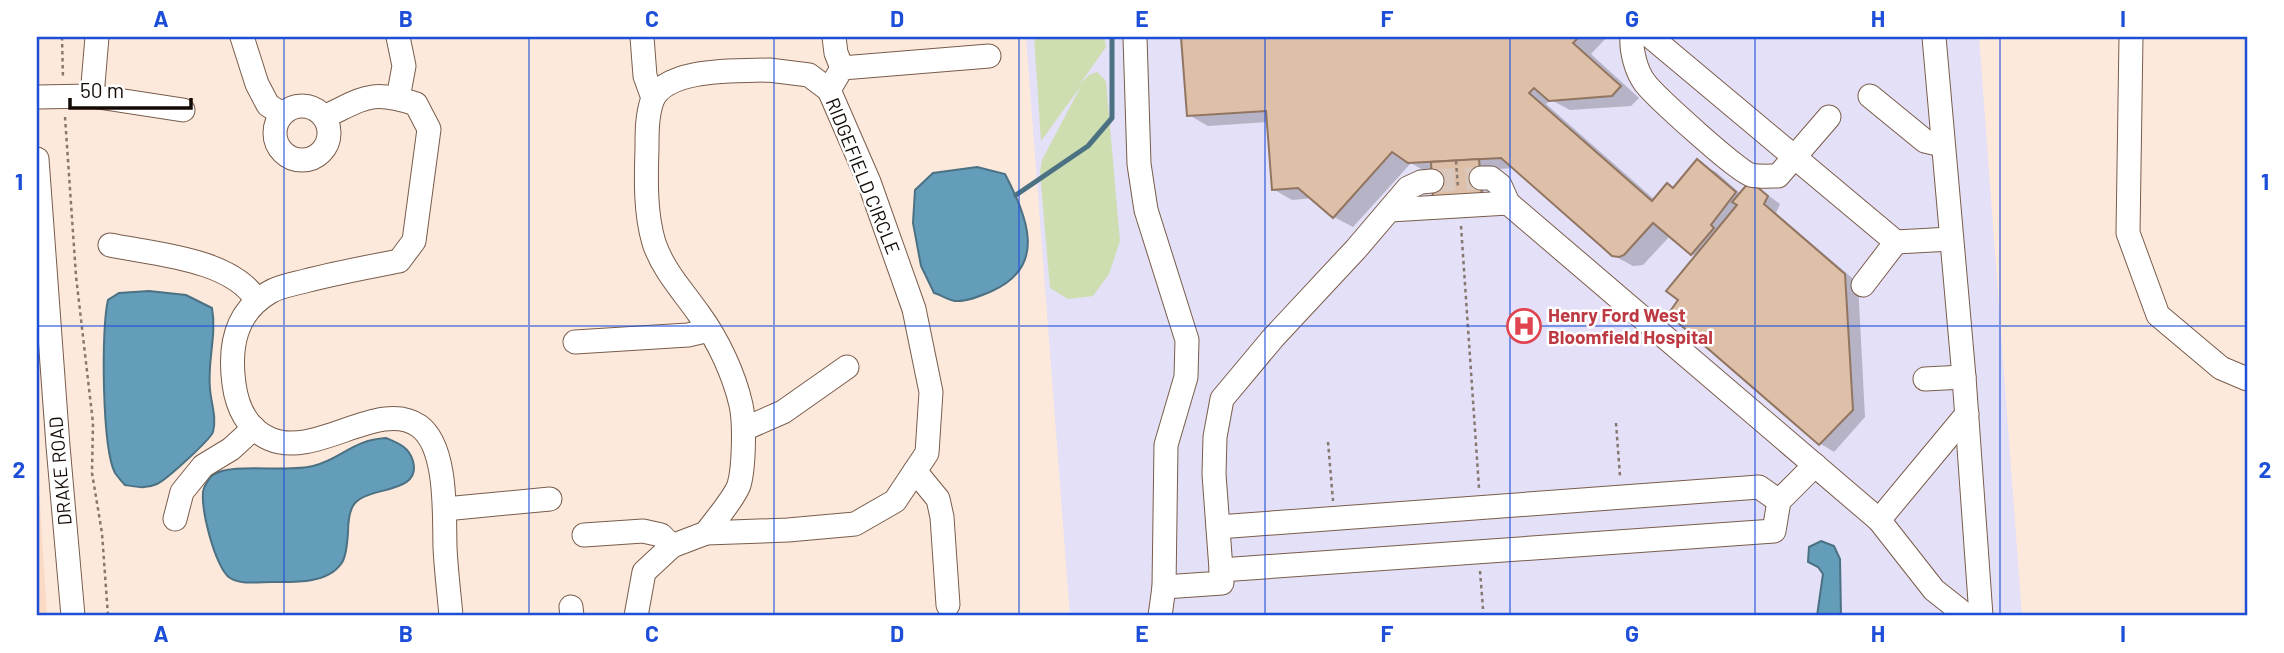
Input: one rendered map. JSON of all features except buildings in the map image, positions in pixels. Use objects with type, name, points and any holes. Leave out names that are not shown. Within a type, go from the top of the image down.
[{"type":"street","points":[[92,96],[97,37]]},
{"type":"street","points":[[242,37],[257,84],[268,105],[282,114]]},
{"type":"street","points":[[398,37],[404,66],[398,98]]},
{"type":"street","points":[[642,37],[645,76],[653,99],[647,122],[647,205],[654,243],[671,276],[709,330],[729,370],[741,405],[744,429],[739,485],[706,533]]},
{"type":"street","points":[[834,37],[842,68]]},
{"type":"street","points":[[1135,37],[1139,164],[1146,210],[1187,340],[1186,377],[1166,444],[1164,587],[1160,616]]},
{"type":"street","points":[[1632,37],[1636,65],[1644,82],[1665,105],[1749,175],[1778,176],[1829,117]]},
{"type":"street","points":[[1651,37],[1896,242],[1951,239]]},
{"type":"street","points":[[1934,37],[1964,377],[1981,616]]},
{"type":"street","points":[[2131,37],[2128,233],[2158,314],[2221,368],[2247,379]]},
{"type":"street","points":[[842,68],[989,56]]},
{"type":"street","points":[[829,90],[842,68]]},
{"type":"street","name":"RIDGEFIELD CIRCLE","points":[[636,616],[644,572],[672,546],[706,533],[855,524],[895,501],[926,453],[931,392],[914,309],[869,182],[829,90],[809,75],[769,70],[699,72],[663,86],[653,99]]},
{"type":"street","points":[[324,117],[370,96],[390,95],[416,104],[429,129],[414,241],[399,261],[326,275],[272,290],[257,301],[242,318],[233,339],[231,360],[236,402],[248,424],[268,439],[284,443],[302,443],[327,437],[360,423],[400,419],[419,426],[435,447],[445,495],[445,548],[451,616]]},
{"type":"street","points":[[37,97],[92,96],[183,110]]},
{"type":"street","points":[[1870,96],[1925,141],[1942,145]]},
{"type":"street","points":[[294,106],[312,107],[324,117],[329,127],[326,145],[313,158],[295,159],[280,150],[276,142],[275,125],[282,114],[294,106]]},
{"type":"street","name":"DRAKE ROAD","points":[[37,159],[68,615]]},
{"type":"street","points":[[1481,178],[1491,177],[1500,185],[1508,202],[1879,520],[1934,590],[1967,616]]},
{"type":"street","points":[[1164,587],[1222,583],[1214,474],[1222,399],[1408,188],[1421,182],[1432,181]]},
{"type":"street","points":[[1390,210],[1508,202]]},
{"type":"street","points":[[1863,285],[1896,242]]},
{"type":"street","points":[[110,245],[214,266],[250,289],[257,301]]},
{"type":"street","points":[[575,342],[688,335],[709,330]]},
{"type":"street","points":[[744,429],[783,412],[847,367]]},
{"type":"street","points":[[1924,379],[1964,377]]},
{"type":"street","points":[[1879,520],[1967,414]]},
{"type":"street","points":[[175,519],[182,492],[203,466],[231,449],[254,428]]},
{"type":"street","points":[[1221,570],[1774,531],[1779,501],[1815,465]]},
{"type":"street","points":[[915,471],[938,499],[942,517],[948,606]]},
{"type":"street","points":[[1218,527],[1759,487],[1779,501]]},
{"type":"street","points":[[445,509],[550,499]]},
{"type":"street","points":[[584,535],[643,531],[661,535],[672,546]]},
{"type":"street","points":[[1934,590],[1939,616]]},
{"type":"path","points":[[62,37],[76,276],[93,423],[92,473],[102,533],[108,616]]},
{"type":"path","points":[[1456,161],[1482,507]]},
{"type":"path","points":[[1616,423],[1620,497]]},
{"type":"path","points":[[1328,442],[1334,518]]},
{"type":"path","points":[[1482,552],[1479,563],[1483,609]]},
{"type":"shaded area","name":"Henry Ford West Bloomfield Hospital","points":[[1026,37],[1979,37],[2022,616],[1070,616]]},
{"type":"shaded area","points":[[37,456],[47,616],[37,616]]},
{"type":"green space","points":[[1034,37],[1104,37],[1106,47],[1080,84],[1089,75],[1097,72],[1106,81],[1120,241],[1109,274],[1093,296],[1068,299],[1050,288],[1040,172],[1042,160],[1081,86],[1041,141]]},
{"type":"water","points":[[977,167],[1005,174],[1025,223],[1027,254],[1021,268],[1010,281],[984,294],[955,301],[934,293],[921,266],[913,223],[915,190],[933,173]]},
{"type":"water","points":[[149,291],[186,295],[212,308],[209,379],[214,421],[213,432],[187,460],[157,484],[141,487],[125,485],[115,473],[111,460],[105,415],[104,335],[108,300],[119,293]]},
{"type":"water","points":[[386,438],[409,452],[414,472],[403,484],[372,494],[355,503],[349,517],[344,557],[335,571],[319,578],[290,582],[250,583],[230,578],[219,563],[206,521],[204,488],[213,475],[232,469],[290,469],[313,466],[364,442]]},
{"type":"water","points":[[1821,541],[1834,546],[1840,559],[1841,616],[1817,616],[1823,574],[1818,567],[1808,562],[1809,547]]},
{"type":"waterway","points":[[1016,195],[1088,146],[1112,118],[1112,37]]},
{"type":"tunnel","points":[[1432,181],[1481,178]]},
{"type":"place","name":"Henry Ford West Bloomfield Hospital","points":[[1524,326]]}]
